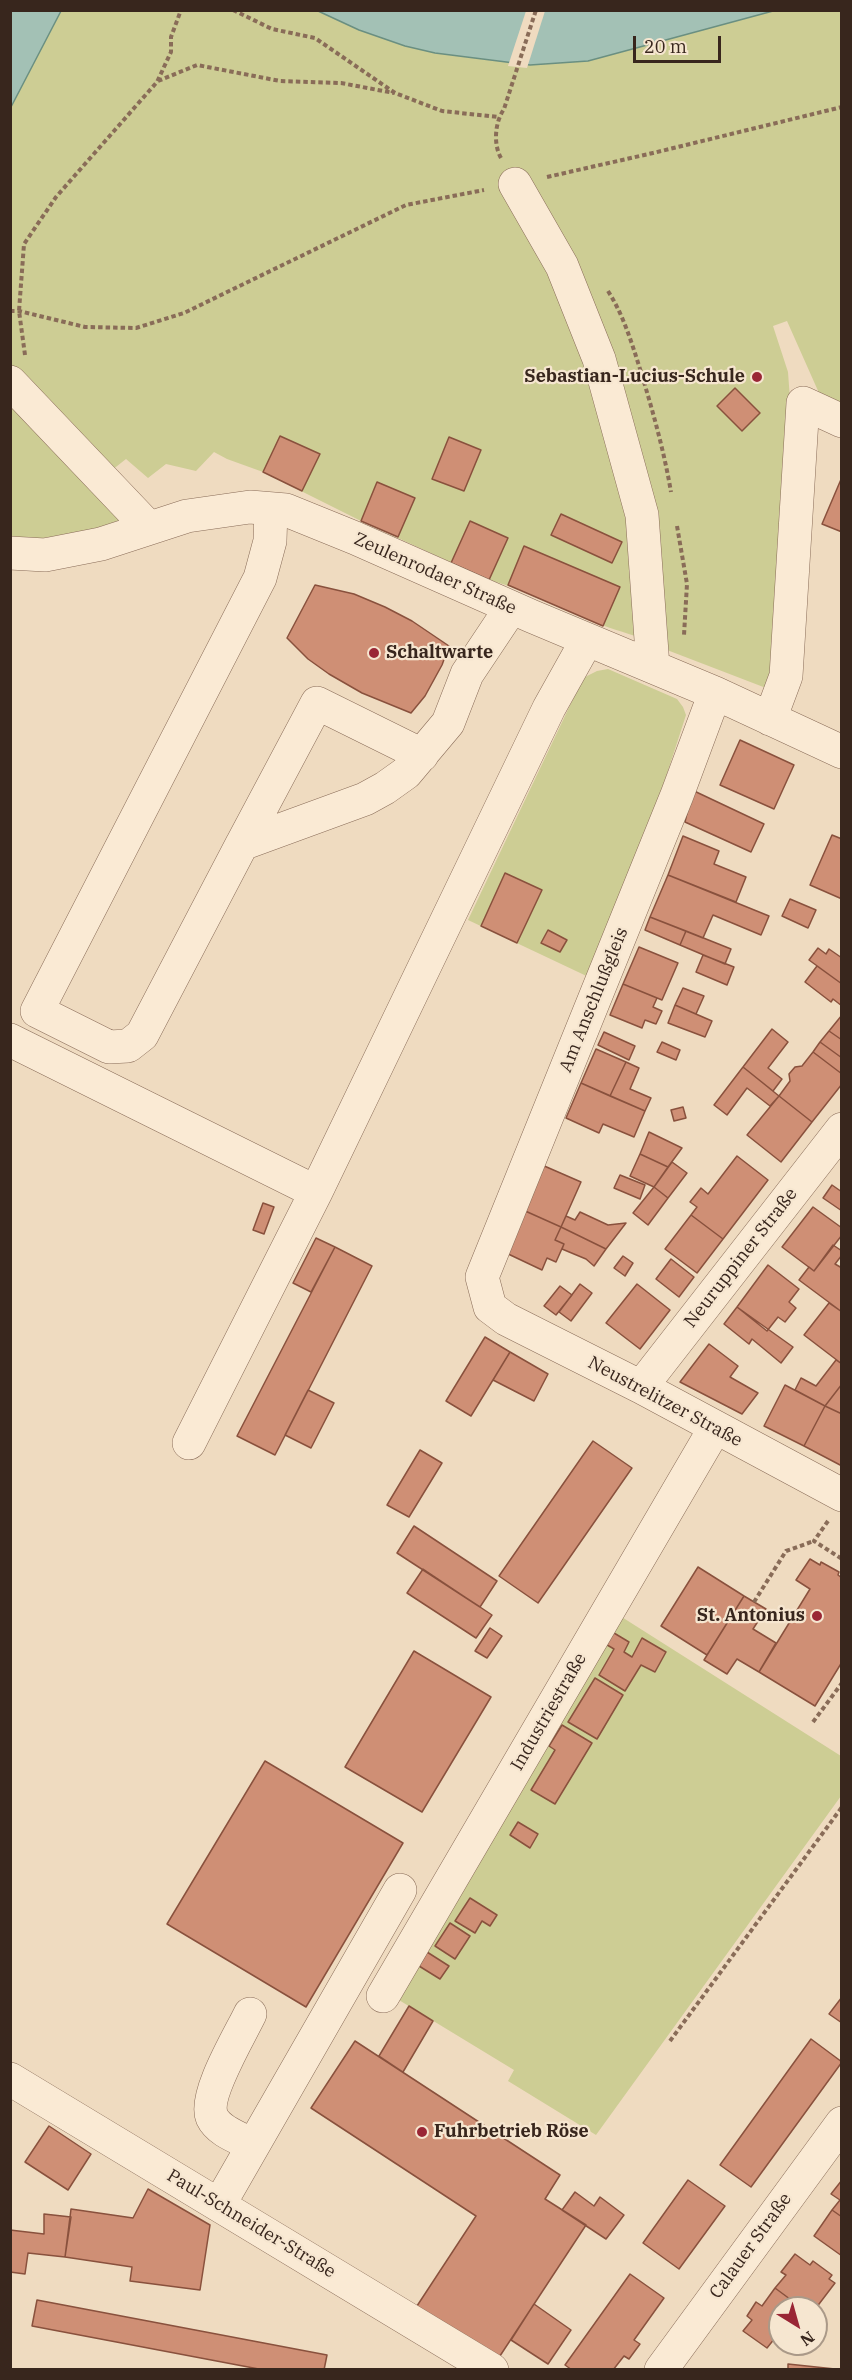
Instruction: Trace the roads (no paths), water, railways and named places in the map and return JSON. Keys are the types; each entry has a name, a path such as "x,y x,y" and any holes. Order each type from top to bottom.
{"street":[{"path":"515,184 562,266 599,359 642,515 653,667"},
{"path":"15,387 149,528"},
{"path":"770,719 786,676 802,403 842,421"},
{"name":"Zeulenrodaer Straße","path":"10,553 45,555 101,544 187,516 250,507 286,510 714,693 842,752"},
{"path":"271,509 270,541 261,578 37,1011 109,1047 128,1046 142,1035 317,703 422,755"},
{"path":"242,844 364,799 406,773 448,723 467,674 511,608"},
{"path":"189,1443 316,1192 549,708 587,640"},
{"name":"Am Anschlußgleis","path":"490,1307 482,1277 668,817 714,693"},
{"path":"10,1040 316,1192"},
{"name":"Neuruppiner Straße","path":"641,1387 842,1129"},
{"name":"Neustrelitzer Straße","path":"490,1307 506,1320 641,1387 715,1428 837,1505"},
{"name":"Industriestraße","path":"383,1996 715,1428"},
{"path":"219,2205 400,1890"},
{"path":"250,2014 212,2092 210,2107 212,2117 223,2130 253,2145"},
{"name":"Paul-Schneider-Straße","path":"10,2079 492,2370"},
{"name":"Calauer Straße","path":"662,2370 842,2123"}],"place":[{"name":"Sebastian-Lucius-Schule","path":"757,377"},
{"name":"Schaltwarte","path":"374,653"},
{"name":"St. Antonius","path":"817,1616"},
{"name":"Fuhrbetrieb Röse","path":"422,2132"}]}
